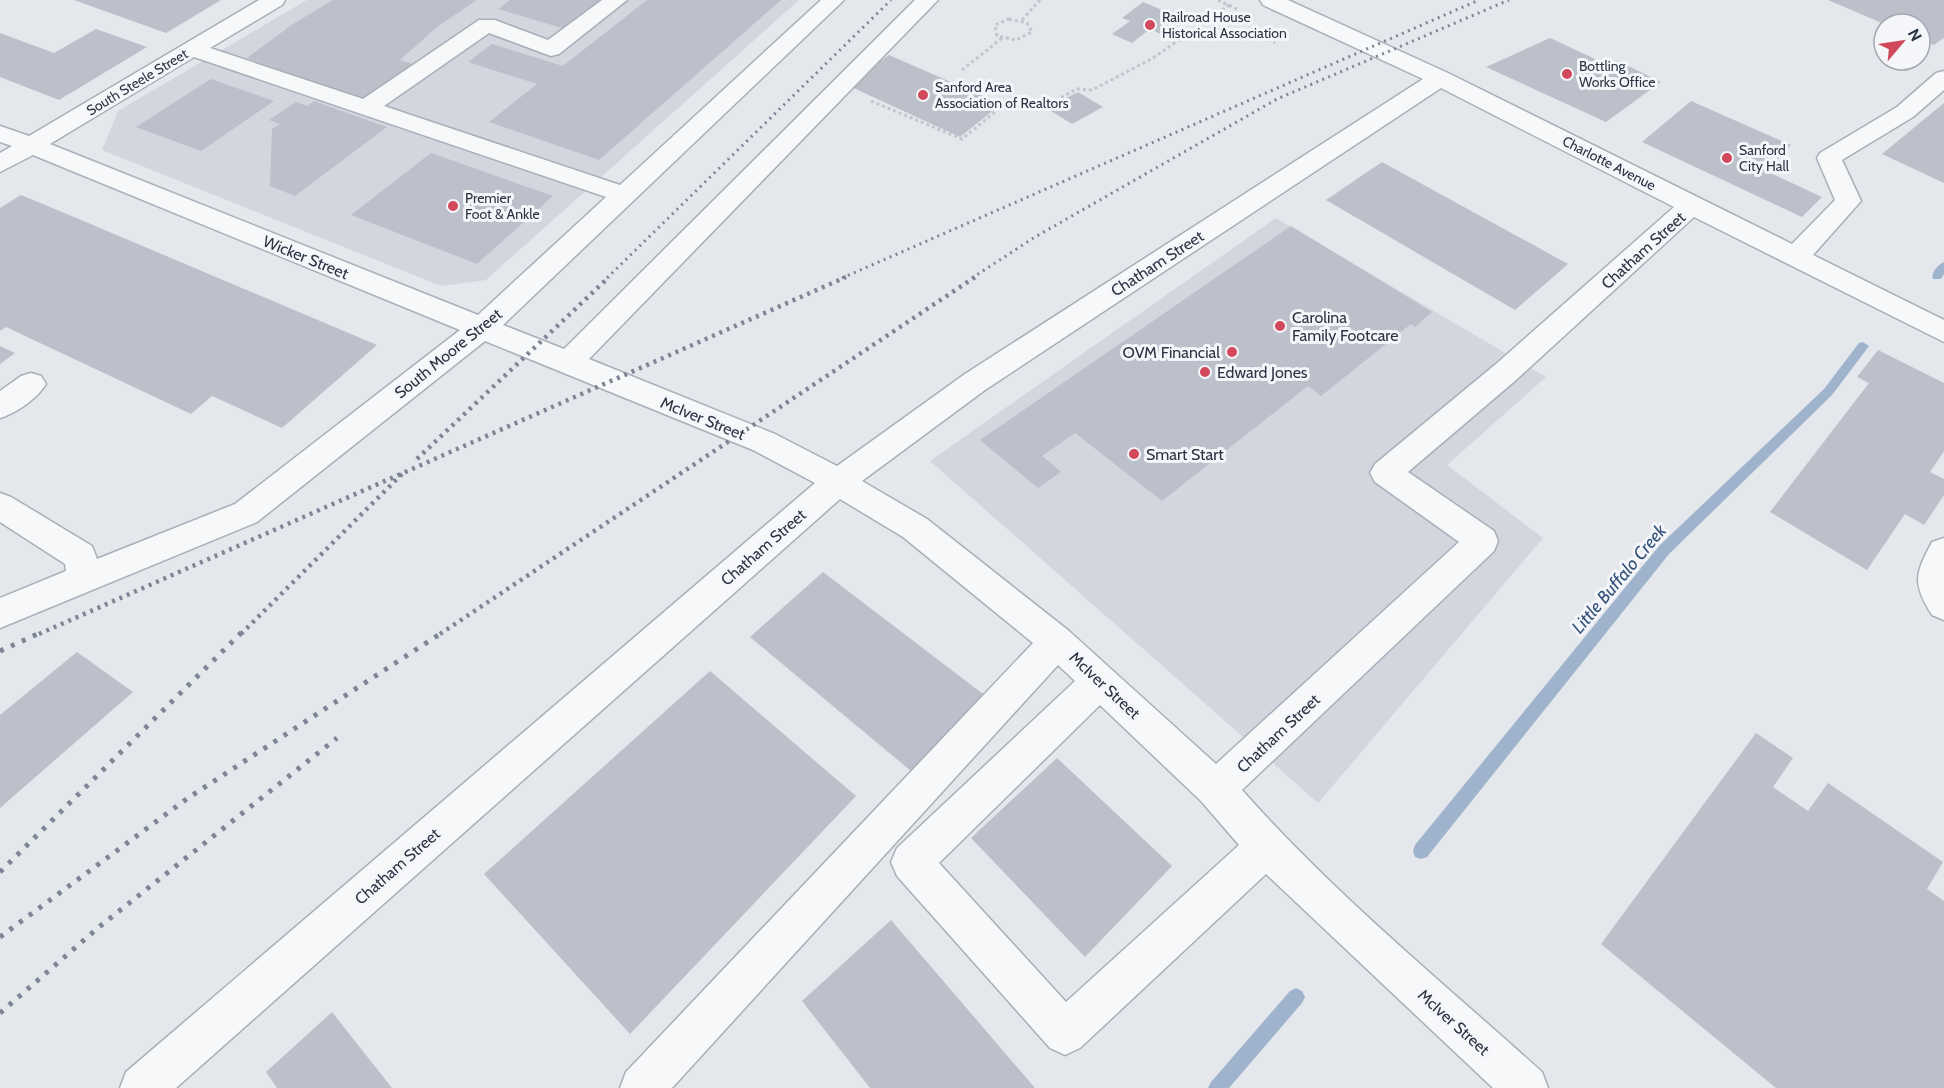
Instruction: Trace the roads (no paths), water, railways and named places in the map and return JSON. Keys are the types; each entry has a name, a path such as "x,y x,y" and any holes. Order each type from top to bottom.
{"street":[{"name":"South Steele Street","path":"0,164 274,0"},
{"path":"366,108 487,25 551,49 616,0"},
{"name":"South Moore Street","path":"0,613 246,513 481,328 833,0"},
{"path":"569,362 927,0"},
{"name":"Charlotte Avenue","path":"1271,0 1440,78 1944,332"},
{"path":"191,50 625,195"},
{"name":"Chatham Street","path":"142,1088 838,482 975,382 1440,78"},
{"path":"1795,256 1848,201 1829,158 1905,112 1944,78"},
{"name":"Wicker Street","path":"0,132 613,381"},
{"name":"Chatham Street","path":"1215,788 1243,767 1482,541 1386,473 1506,372 1692,205"},
{"name":"McIver Street","path":"613,381 783,451 915,528 1058,642 1101,680 1215,788 1266,847 1526,1088"},
{"path":"0,407 32,384"},
{"path":"0,506 80,556 85,579"},
{"path":"1944,552 1933,573 1932,588 1944,605"},
{"path":"642,1088 1058,642"},
{"path":"1101,680 910,861 1065,1033 1266,847"}],"waterway":[{"name":"Little Buffalo Creek","path":"1937,276 1944,266"},
{"name":"Little Buffalo Creek","path":"1421,851 1664,550 1828,392 1863,346"},
{"name":"Little Buffalo Creek","path":"1217,1088 1296,997"}],"railway":[{"path":"607,278 891,0"},
{"path":"842,278 1479,0"},
{"path":"972,278 1035,237 1277,99 1509,0"},
{"path":"417,459 609,277"},
{"path":"39,634 846,277"},
{"path":"443,632 975,277"},
{"path":"241,634 402,474"},
{"path":"0,651 42,632"},
{"path":"0,872 242,632"},
{"path":"0,937 188,798 443,632"},
{"path":"0,1013 99,927 337,738"}],"place":[{"name":"Railroad House Historical Association","path":"1150,25"},
{"name":"Bottling Works Office","path":"1567,74"},
{"name":"Sanford Area Association of Realtors","path":"923,95"},
{"name":"Sanford City Hall","path":"1727,158"},
{"name":"Premier Foot & Ankle","path":"453,206"},
{"name":"Carolina Family Footcare","path":"1280,326"},
{"name":"OVM Financial","path":"1232,352"},
{"name":"Edward Jones","path":"1205,372"},
{"name":"Smart Start","path":"1134,454"}]}
